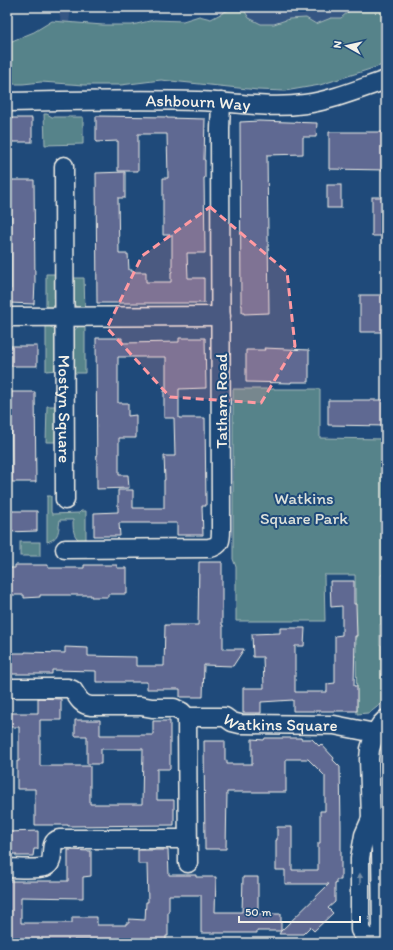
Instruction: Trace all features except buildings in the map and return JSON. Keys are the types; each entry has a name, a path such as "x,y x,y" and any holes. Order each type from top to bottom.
{"street":[{"name":"Ashbourn Way","path":"7,102 137,100 198,101 276,106 304,104 331,99 386,80"},
{"name":"Tatham Road","path":"65,548 209,548 215,547 219,543 221,537 221,102"},
{"name":"Mostyn Square","path":"64,166 65,500"},
{"path":"7,317 221,316"},
{"name":"Watkins Square","path":"7,688 68,688 73,690 79,700 85,705 90,706 141,706 152,708 174,708 182,712 187,717 225,717 232,722 247,725 334,725 374,733"},
{"path":"187,717 188,863"},
{"path":"371,943 382,929 382,899 381,849 378,834 371,819 369,760 374,733 386,719"},
{"path":"7,868 45,867 50,864 52,858 53,843 55,840 59,839 188,839"}],"highlighted area":[{"path":"210,207 287,272 295,346 261,403 170,397 107,328 142,256"}],"shaded area":[{"path":"58,7 71,7 69,23 61,21"},
{"path":"219,7 385,7 328,31 219,22"}],"green space":[{"path":"234,7 239,7 244,10 249,18 261,24 274,24 289,19 306,18 316,24 331,18 341,18 349,11 357,7 386,7 386,64 320,85 285,91 258,90 161,80 121,85 84,85 41,82 7,84 7,43 34,32 52,21 103,25 132,25 154,20 183,21 199,16 211,19"},
{"path":"44,114 52,117 83,117 83,144 45,145"},
{"path":"46,274 58,274 58,290 54,305 46,310"},
{"path":"72,278 84,278 85,310 77,308 72,301"},
{"path":"85,324 85,373 72,373 72,335 77,328"},
{"path":"46,325 53,328 56,332 58,370 46,371"},
{"name":"Watkins Square Park","path":"233,389 320,389 320,438 386,439 386,574 381,575 380,624 382,703 368,713 357,714 355,575 324,575 325,621 236,621 236,567 233,559"},
{"path":"47,406 58,406 59,442 46,442"},
{"path":"47,496 51,496 52,514 79,513 81,511 86,511 86,542 76,537 73,520 60,520 56,536 47,542"},
{"path":"20,542 40,542 40,556 20,556"}]}
